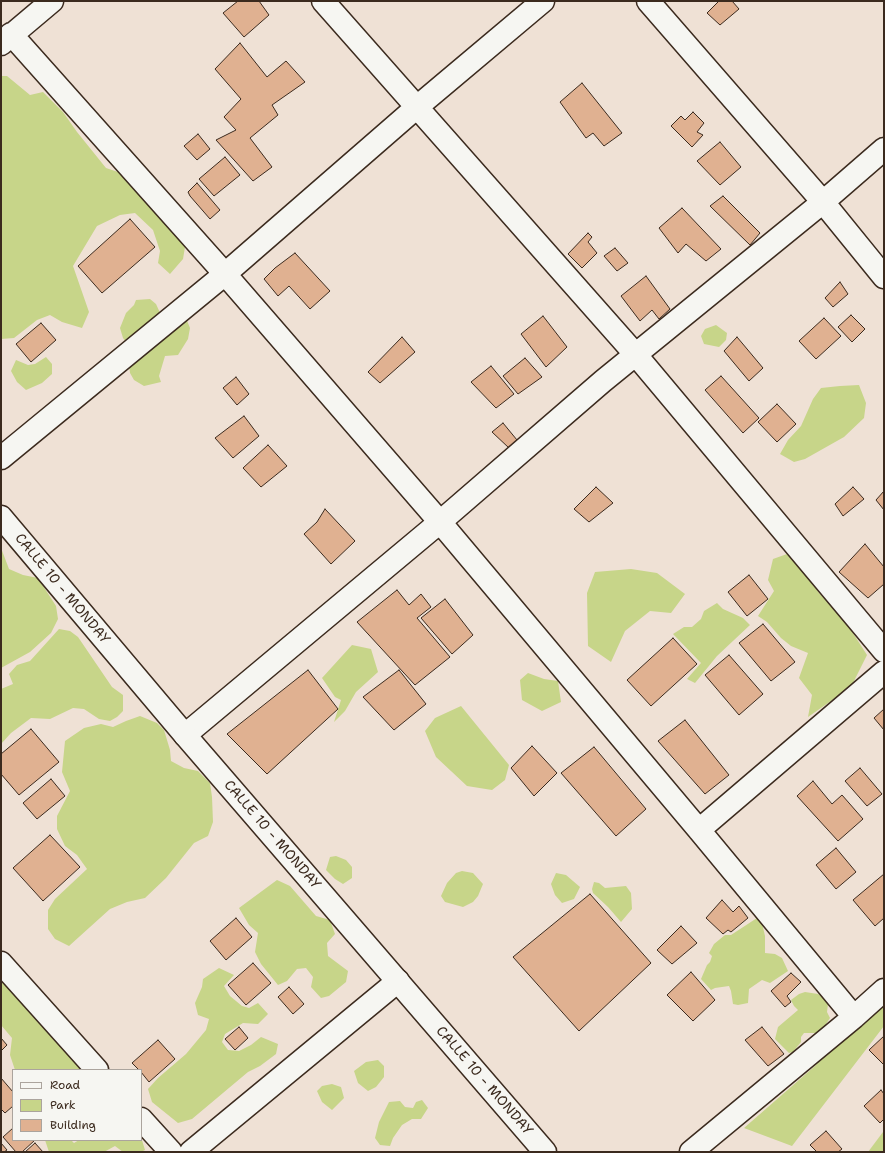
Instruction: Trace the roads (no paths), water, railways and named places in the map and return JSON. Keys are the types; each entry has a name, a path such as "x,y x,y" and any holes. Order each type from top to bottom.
{"street":[{"path":"52,1 6,39 225,274 440,522 854,1017"},
{"path":"323,1 636,355 884,651"},
{"path":"1,458 225,274 417,107 543,1"},
{"path":"648,1 823,202 884,277"},
{"path":"185,735 440,522 603,381 823,202 884,149"},
{"name":"CALLE 10 - MONDAY","path":"1,517 185,735 545,1152"},
{"path":"699,830 884,672"},
{"path":"1,963 96,1069"},
{"path":"191,1152 398,981"},
{"path":"691,1152 854,1017 884,990"},
{"path":"142,1120 171,1152"}]}
